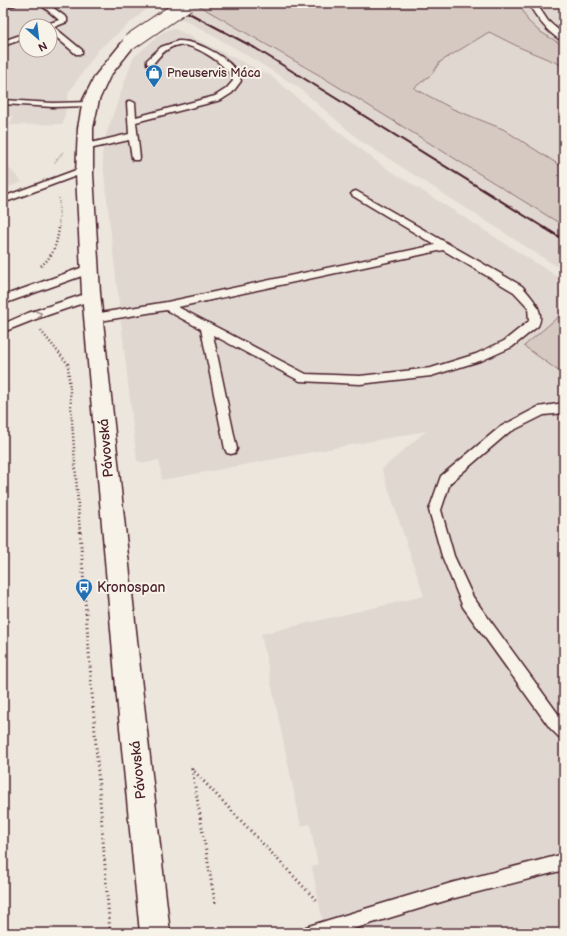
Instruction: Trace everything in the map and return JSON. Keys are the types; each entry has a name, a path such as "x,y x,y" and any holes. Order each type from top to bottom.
{"street":[{"name":"Pávovská","path":"155,933 128,679 92,307 84,170 87,118 91,99 113,62 130,42 187,3"}],"lane":[{"path":"3,6 12,3"},
{"path":"43,3 64,20 58,23"},
{"path":"532,3 538,15 551,29 564,39"},
{"path":"58,34 79,52"},
{"path":"3,44 18,38"},
{"path":"132,121 218,98 229,91 237,81 235,74 227,66 199,48 183,43 161,49 150,62"},
{"path":"3,102 53,105 90,104"},
{"path":"131,103 136,158"},
{"path":"85,147 133,136"},
{"path":"3,200 84,170"},
{"path":"168,306 304,378 360,380 431,372 480,358 508,344 534,323 533,306 518,289 356,194"},
{"path":"3,328 32,316 92,307 168,306 445,246"},
{"path":"3,300 89,269"},
{"path":"206,326 231,449"},
{"path":"564,408 542,410 504,430 445,480 435,510 448,556 468,602 555,723 564,732"},
{"path":"312,933 451,891 564,862"}],"path":[{"path":"37,268 43,265 55,251 60,209 55,162 67,147"},
{"path":"32,316 39,329 68,364 110,933"},
{"path":"214,903 192,769 318,902"}],"shaded area":[{"path":"3,3 194,3 319,75 564,226 564,271 361,141 298,87 240,51 187,21 150,6 98,50 69,92 63,124 10,125 13,116 3,116"},
{"path":"519,3 564,6 564,47 539,31 528,21"},
{"path":"519,3 528,21 539,31 564,46 564,66 521,48 489,32 440,62 432,74 414,88 453,109 503,129 564,168 564,226 319,75 196,4"},
{"path":"173,28 271,76 332,127 380,164 564,281 564,312 524,346 564,375 564,933 325,933 312,867 318,865 310,824 301,826 261,634 424,596 382,469 426,431 162,480 159,460 145,463 137,461 102,155 106,135 133,58 163,32"},
{"path":"489,32 521,48 564,66 564,168 503,129 453,109 414,88 432,74 440,62"},
{"path":"3,162 22,182 3,189"},
{"path":"564,312 564,375 524,346"}],"railway":[{"path":"170,3 255,48 546,229"},
{"path":"545,228 564,240"}],"place":[{"name":"Pneuservis Máca","path":"154,88"},
{"name":"Kronospan","path":"84,602"}]}
